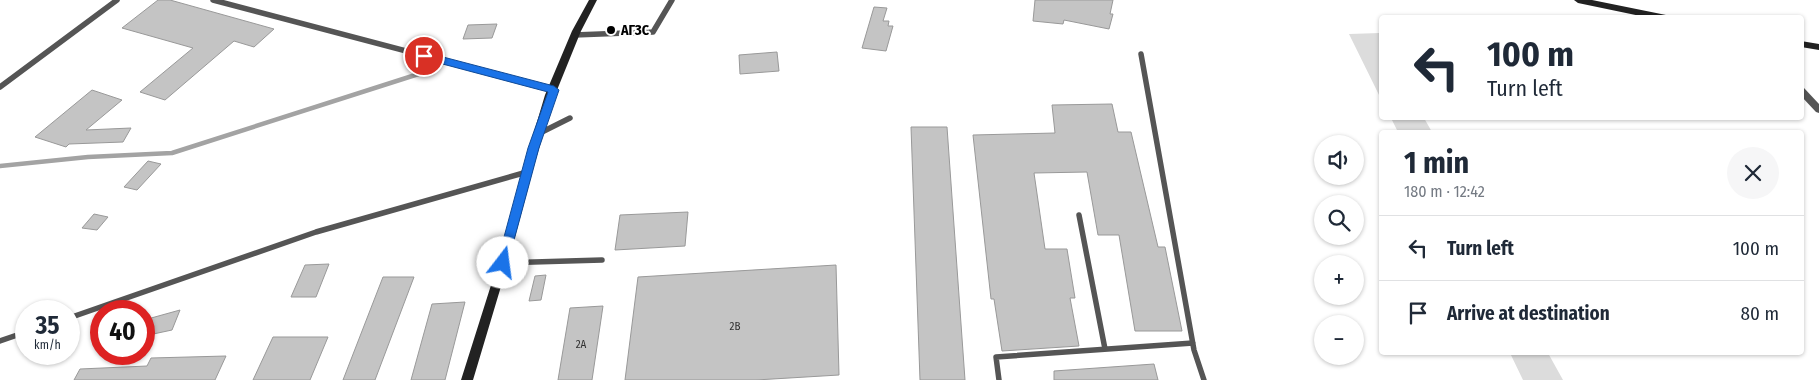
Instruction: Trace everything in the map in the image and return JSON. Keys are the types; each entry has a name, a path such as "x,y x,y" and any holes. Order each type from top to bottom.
{"street":[{"path":"467,380 503,263 538,134 574,35 592,0"},
{"path":"1578,0 1651,15"},
{"path":"1804,44 1819,47"},
{"path":"1804,93 1819,110"}],"lane":[{"path":"2,85 117,0"},
{"path":"213,0 554,90"},
{"path":"574,35 653,32 672,0"},
{"path":"1141,54 1193,343 1204,380"},
{"path":"2,85 12,87"},
{"path":"538,134 570,118"},
{"path":"80,314 316,232 527,172"},
{"path":"1079,215 1105,349"},
{"path":"503,263 602,260"},
{"path":"0,341 15,336"},
{"path":"999,380 996,357 1193,343"}],"shaded area":[{"path":"1379,33 1379,95 1349,34"},
{"path":"1392,120 1425,120 1431,130 1397,130"},
{"path":"1511,355 1549,355 1563,380 1523,380"}],"building":[{"path":"158,0 170,0 274,29 254,47 234,41 165,100 140,92 193,48 122,28"},
{"path":"1035,0 1113,0 1110,14 1113,14 1109,29 1064,20 1063,24 1033,21"},
{"path":"874,7 887,8 883,21 889,21 888,26 893,26 886,51 862,48"},
{"path":"497,24 492,38 463,39 468,25"},
{"path":"777,52 779,71 740,74 739,55"},
{"path":"92,90 122,100 86,130 131,128 123,142 69,144 66,147 35,137"},
{"path":"1112,104 1118,132 1131,132 1158,247 1165,247 1182,331 1135,331 1119,235 1098,235 1087,172 1034,173 1045,249 1067,249 1075,298 1070,298 1079,346 1002,351 994,299 991,299 973,135 1055,133 1052,105"},
{"path":"911,127 947,127 965,380 920,380"},
{"path":"148,161 161,164 137,190 124,187"},
{"path":"688,212 685,246 615,250 620,215"},
{"path":"94,214 108,217 97,230 82,228"},
{"path":"329,264 316,297 291,297 305,265"},
{"path":"836,265 839,375 756,380 625,380 638,277"},
{"path":"546,275 541,300 529,301 535,276"},
{"path":"383,277 414,277 375,380 343,380"},
{"path":"465,302 445,380 411,380 432,304"},
{"path":"603,306 592,380 558,380 570,308"},
{"path":"180,310 172,330 155,334 155,317"},
{"path":"273,337 328,337 310,380 253,380"},
{"path":"226,356 215,380 74,380 80,369 155,365 155,358"},
{"path":"1154,364 1158,380 1054,380 1054,371"}],"waterway":[{"path":"0,166 88,157 172,153 431,70"}],"place":[{"name":"АГЗС","path":"611,30"}],"route":[{"path":"424,56 554,90 534,148 503,263"}]}
